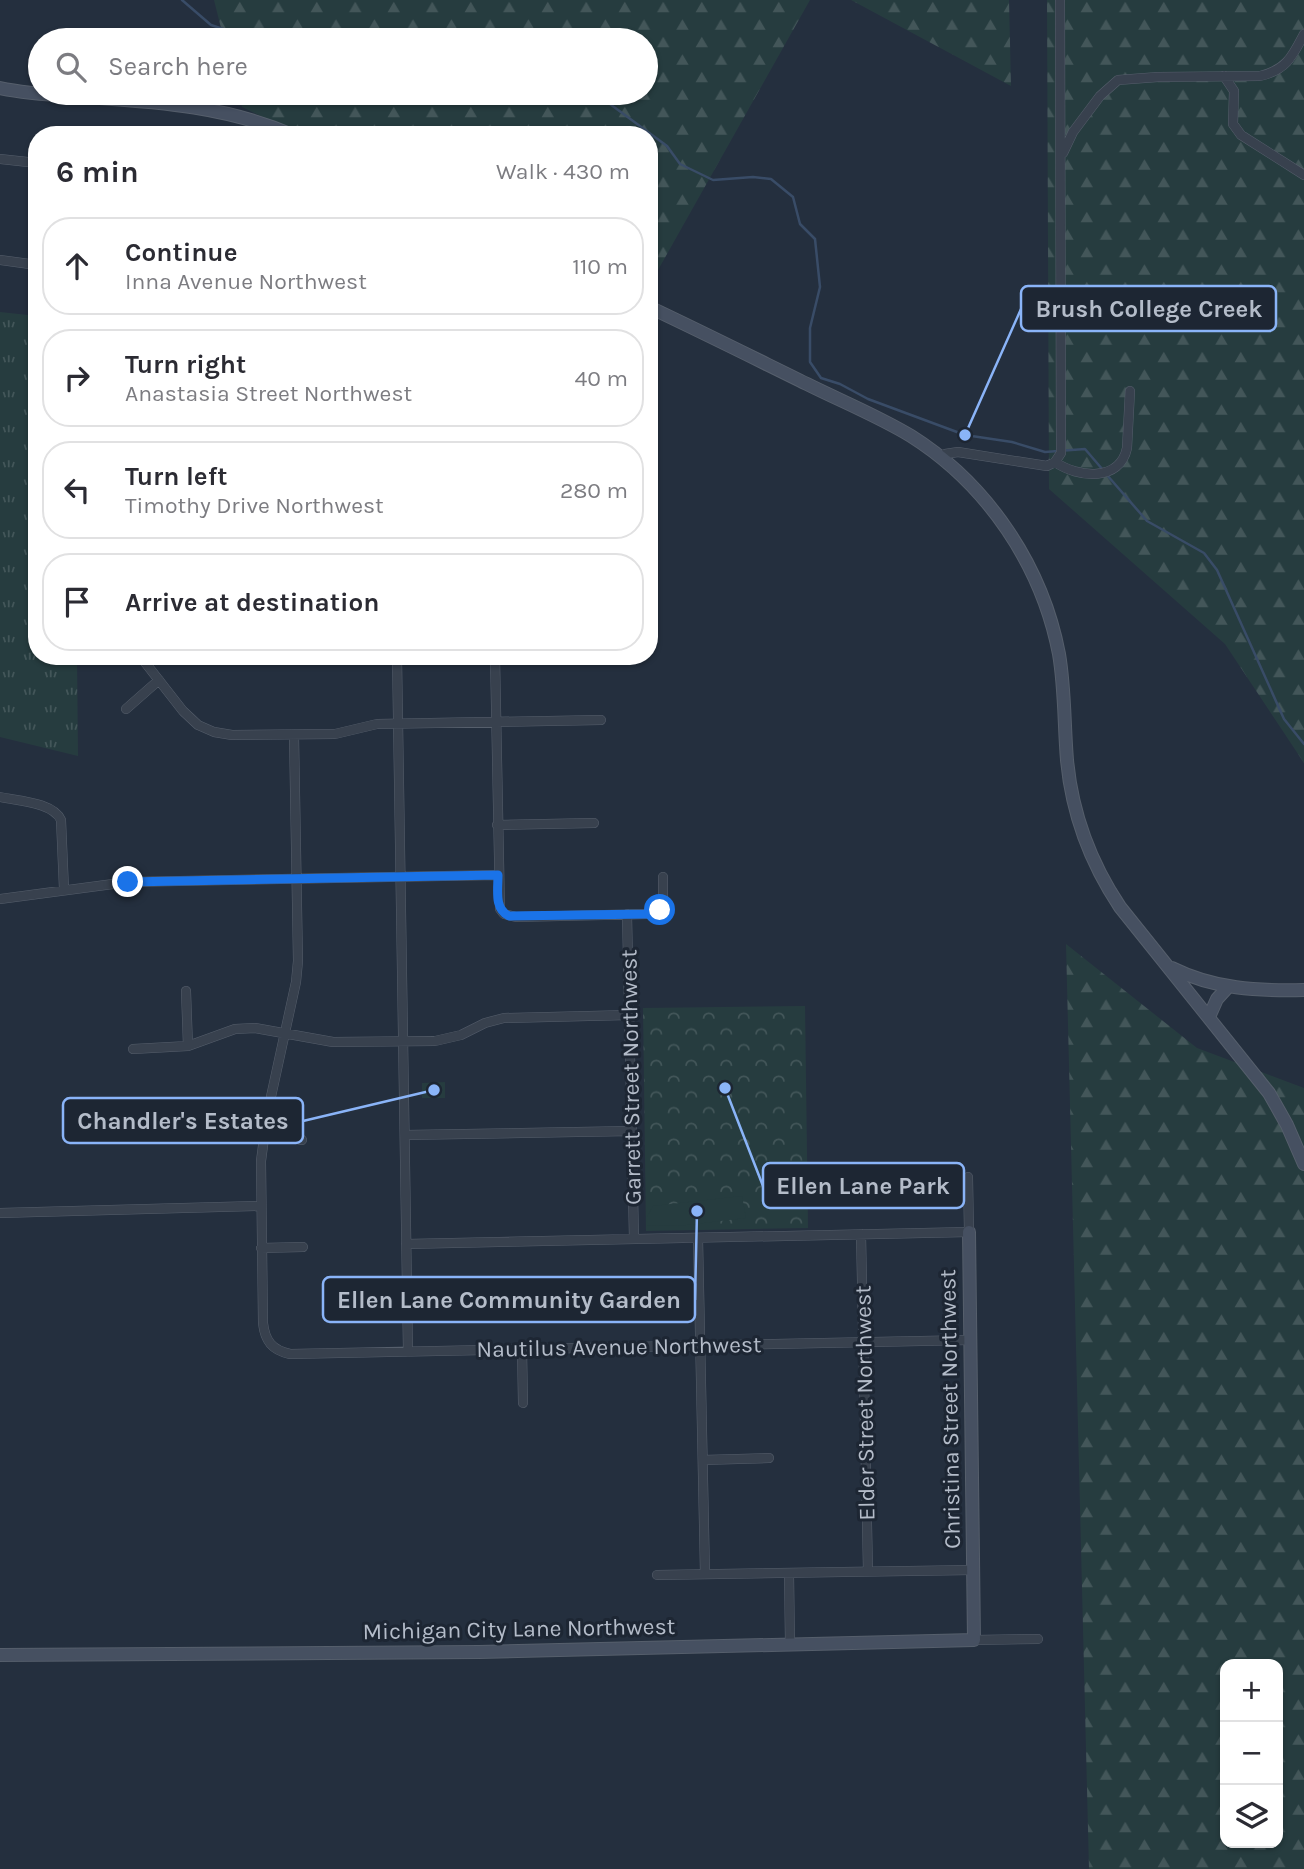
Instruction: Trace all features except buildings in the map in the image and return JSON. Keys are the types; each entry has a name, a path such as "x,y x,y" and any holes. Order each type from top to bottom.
{"street":[{"path":"942,458 945,454 958,452 1032,466 1047,466 1055,462 1061,448 1060,0"},
{"path":"1060,158 1073,132 1100,96 1118,80 1260,76 1276,72 1288,61 1304,34"},
{"path":"1224,76 1234,91 1233,124 1241,135 1304,175"},
{"path":"0,88 28,92"},
{"path":"179,105 213,110 270,126"},
{"path":"0,159 28,162"},
{"path":"0,260 28,264"},
{"path":"658,311 898,429 942,458 980,494 1005,526 1041,592 1058,652 1072,794 1081,830 1104,883 1120,907 1269,1093 1304,1164"},
{"path":"1055,462 1084,474 1118,467 1127,448 1130,391"},
{"path":"148,665 198,725 232,736 335,734 377,724 399,723 601,720"},
{"path":"397,665 408,1352"},
{"path":"495,665 498,905 504,914 648,914 660,910 663,901 663,877"},
{"path":"126,709 159,680"},
{"path":"294,735 297,971 264,1132 260,1206 261,1248 303,1247"},
{"path":"0,797 58,813 61,820 64,889"},
{"path":"497,825 594,823"},
{"path":"0,899 128,882 498,875"},
{"name":"Garrett Street Northwest","path":"627,914 634,1239"},
{"path":"1168,967 1185,975 1228,987 1247,990 1304,990"},
{"path":"1209,1017 1217,999 1228,987"},
{"path":"186,991 188,1046"},
{"path":"133,1049 188,1046 235,1029 255,1028 333,1042 403,1041 449,1039 485,1023 504,1018 629,1015"},
{"path":"404,1135 632,1131"},
{"path":"264,1132 302,1140"},
{"name":"Christina Street Northwest","path":"968,1177 974,1640"},
{"path":"0,1213 260,1206"},
{"path":"406,1244 969,1232"},
{"name":"Elder Street Northwest","path":"861,1234 868,1572"},
{"path":"698,1238 705,1574"},
{"name":"Nautilus Avenue Northwest","path":"261,1248 264,1336 270,1346 290,1354 970,1340"},
{"path":"522,1349 523,1403"},
{"path":"703,1460 769,1458"},
{"path":"657,1575 973,1570"},
{"path":"789,1573 790,1644"},
{"name":"Michigan City Lane Northwest","path":"0,1655 466,1652 1038,1639"}],"green space":[{"path":"214,0 810,0 658,270 658,126 282,126 241,105 658,105 658,28 221,28"},
{"path":"851,0 1009,0 1011,86"},
{"path":"1047,0 1304,0 1304,763 1225,644 1049,489"},
{"path":"0,312 28,315 28,665 77,665 78,756 0,737"},
{"path":"1066,944 1197,1048 1304,1088 1304,1869 1089,1869"},
{"path":"805,1006 808,1228 646,1231 643,1008"},
{"path":"445,1082 445,1098 422,1098 422,1083"},
{"path":"742,1196 746,1218 687,1225 647,1226 647,1217 653,1206"}],"waterway":[{"path":"182,0 211,25 220,28"},
{"path":"611,105 640,126"},
{"path":"658,139 667,146 680,164 713,180 753,177 771,179 793,197 800,224 815,239 820,287 810,328 810,362 821,378 840,384 868,399 965,435 1012,442 1045,452 1085,449 1103,470"},
{"path":"1107,475 1147,521 1204,553 1217,570 1284,719 1304,744"}],"place":[{"name":"Brush College Creek","path":"965,435"},
{"name":"Ellen Lane Park","path":"725,1088"},
{"name":"Chandler's Estates","path":"434,1090"},
{"name":"Ellen Lane Community Garden","path":"697,1211"}],"route":[{"path":"128,882 498,875 498,905 504,914 509,916 648,914 660,910"}]}
